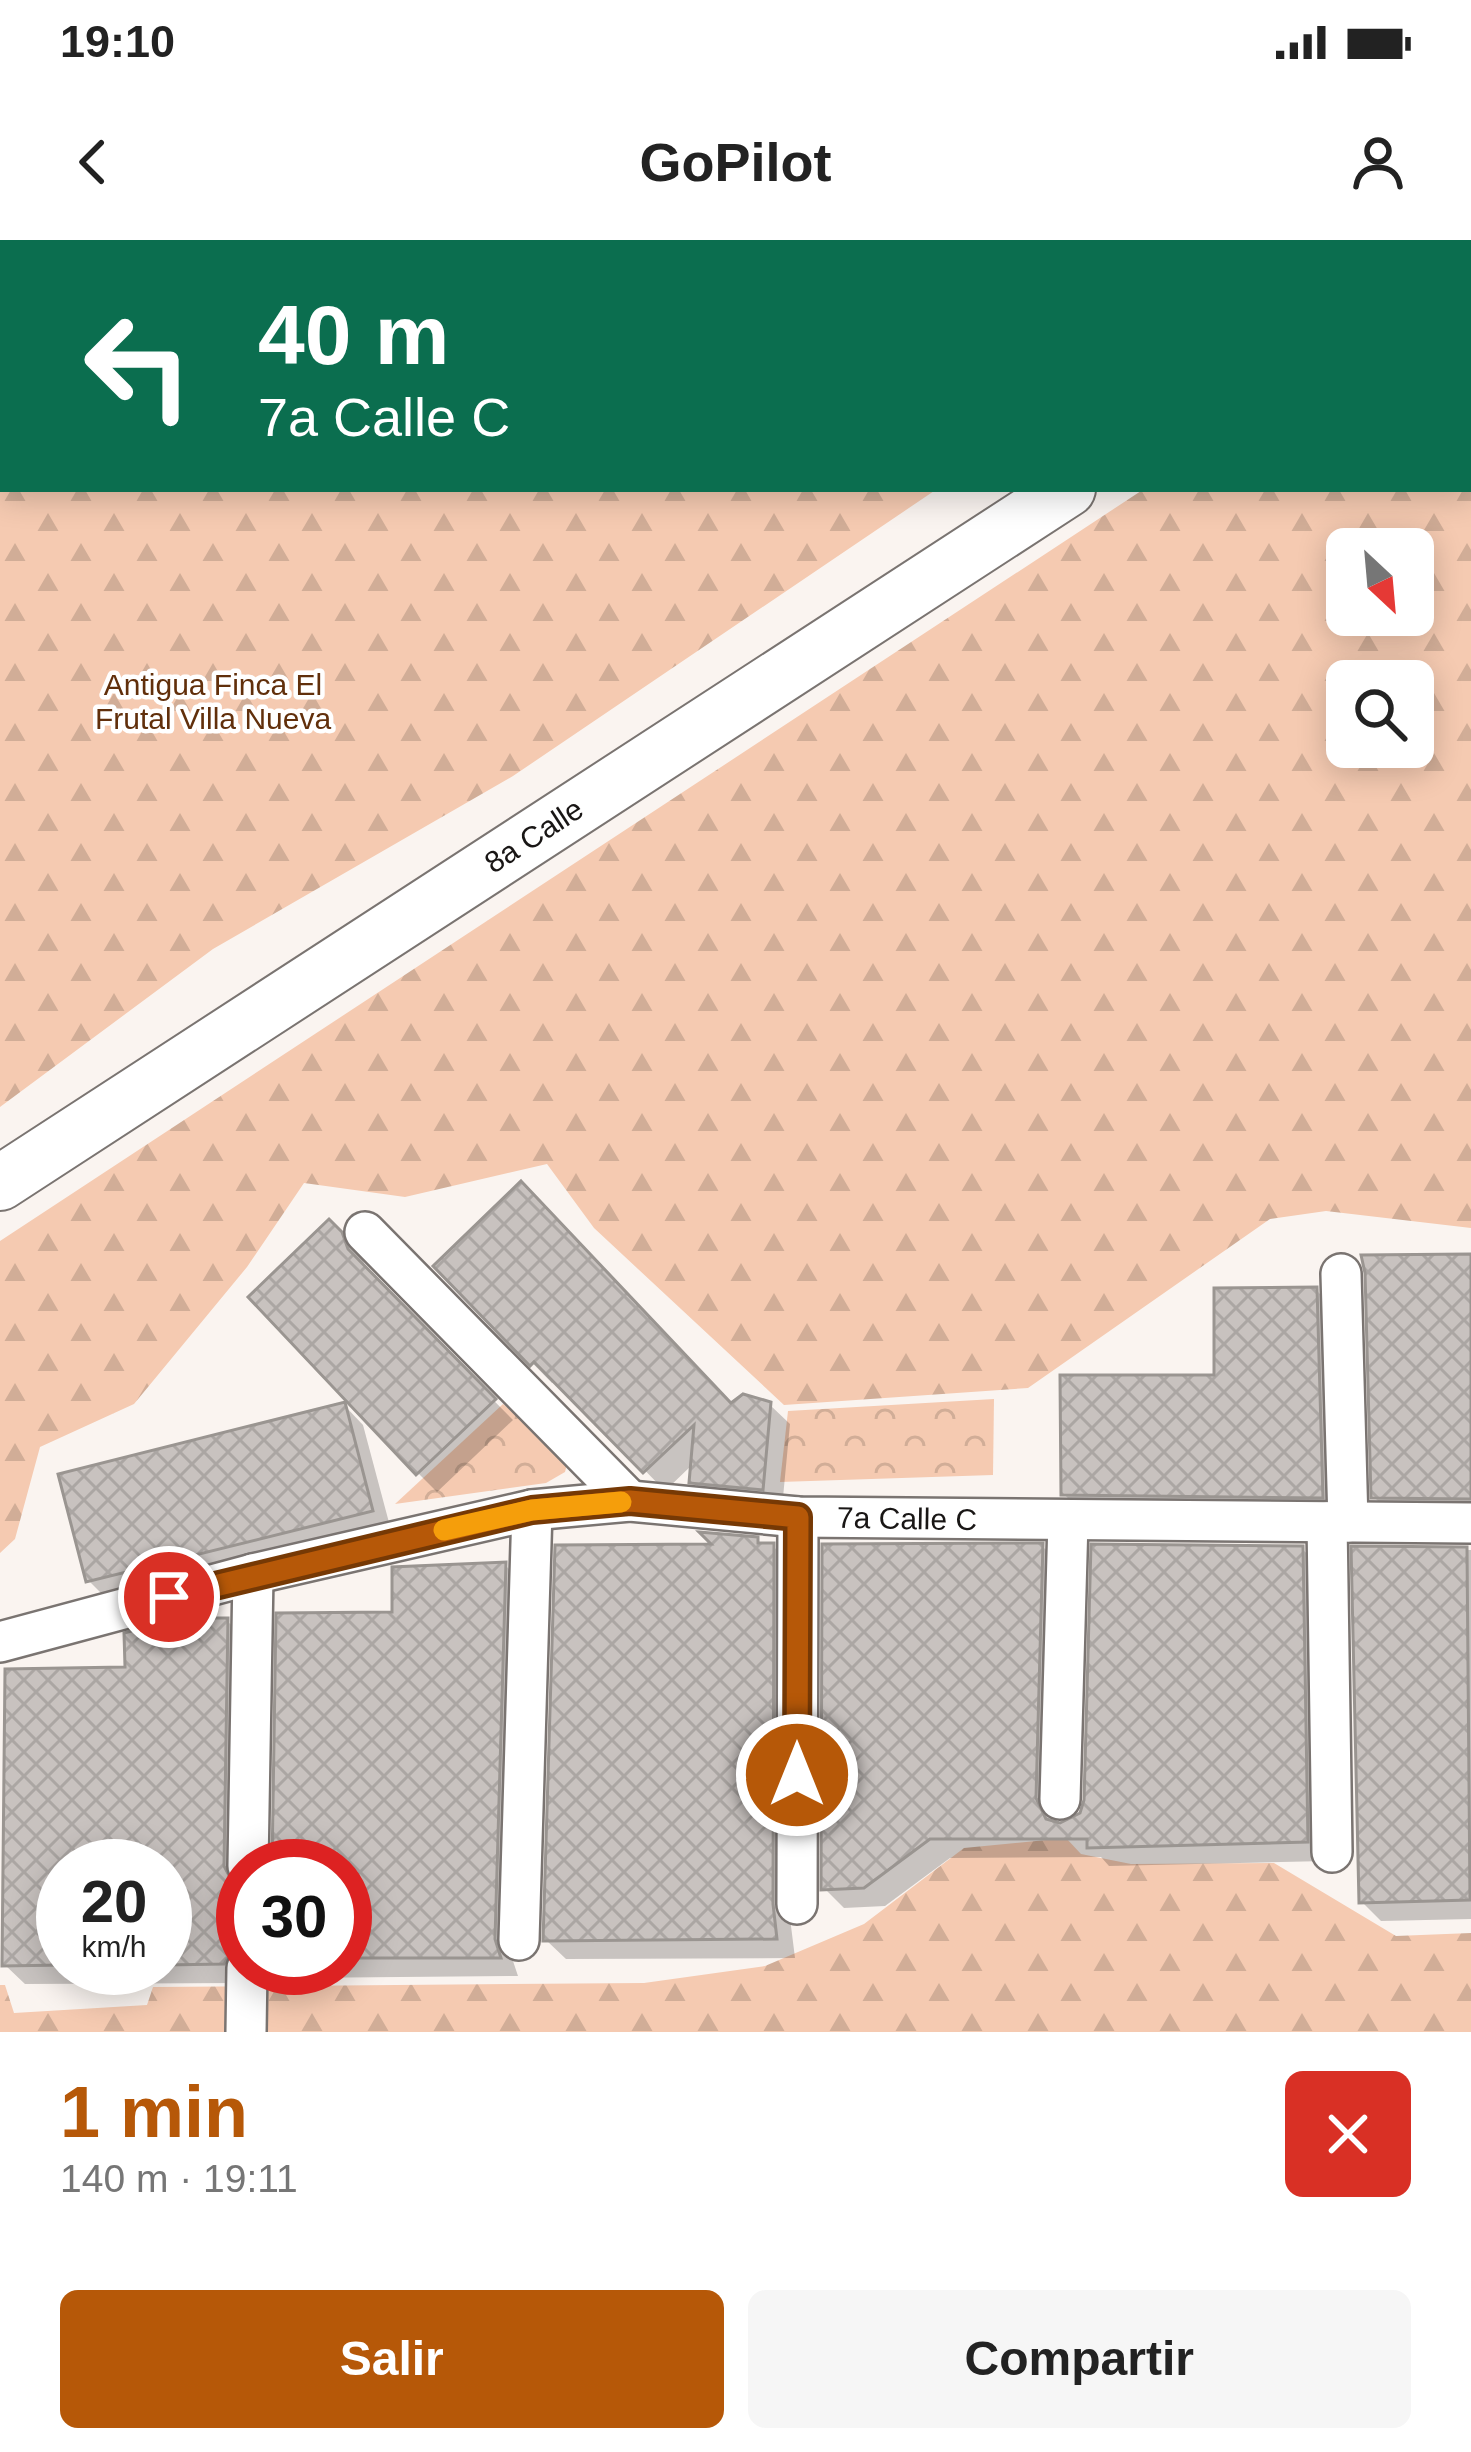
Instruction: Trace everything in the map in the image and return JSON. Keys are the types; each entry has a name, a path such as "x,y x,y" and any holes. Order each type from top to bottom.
{"main road":[{"name":"8a Calle","path":"0,1183 1063,492"}],"street":[{"path":"364,1232 630,1501"},
{"path":"1333,1852 1341,1274"},
{"name":"7a Calle C","path":"0,1642 253,1574 532,1510 630,1501 798,1517 1471,1523"},
{"path":"519,1940 532,1510"},
{"path":"797,1904 798,1517"},
{"path":"1060,1799 1068,1521"},
{"path":"248,1839 253,1574"},
{"path":"246,2032 247,1995"}],"green space":[{"name":"Antigua Finca El Frutal Villa Nueva","path":"0,492 933,492 513,776 213,949 0,1107"},
{"path":"1139,492 1471,492 1471,1228 1326,1211 1270,1219 1028,1388 784,1405 594,1228 547,1164 405,1197 304,1183 247,1267 134,1404 40,1447 15,1539 0,1553 0,1241"},
{"path":"994,1399 993,1475 780,1482 788,1411"},
{"path":"503,1404 563,1453 568,1460 565,1472 546,1483 395,1504"},
{"path":"1066,1838 1081,1854 1131,1864 1274,1863 1396,1936 1471,1933 1471,2032 0,2032 0,1985 5,1985 14,2013 147,2005 150,1995 192,1995 192,1987 216,1986 216,1995 372,1995 372,1985 644,1983 765,1966 864,1924 964,1848"}],"building":[{"path":"521,1181 731,1403 743,1394 771,1402 763,1490 689,1483 694,1425 643,1473 433,1266"},
{"path":"329,1219 342,1232 348,1249 496,1399 416,1475 248,1297"},
{"path":"1471,1254 1471,1499 1371,1498 1361,1255"},
{"path":"1317,1287 1323,1498 1061,1495 1060,1375 1214,1375 1214,1288"},
{"path":"345,1402 373,1511 86,1582 58,1474"},
{"path":"699,1532 758,1537 758,1543 774,1543 773,1904 777,1939 543,1941 555,1545 711,1544"},
{"path":"1043,1543 1036,1798 1046,1819 1060,1823 1080,1813 1084,1800 1091,1544 1303,1546 1308,1842 1087,1848 1087,1839 930,1839 864,1888 821,1890 822,1544"},
{"path":"1351,1546 1467,1547 1470,1900 1359,1903"},
{"path":"506,1562 495,1939 501,1958 372,1958 372,1839 272,1839 276,1613 392,1612 392,1567"},
{"path":"181,1618 228,1618 224,1839 216,1839 216,1964 192,1965 192,1839 36,1839 36,1965 2,1966 5,1669 125,1667 124,1633"}],"slow traffic":[{"path":"444,1530 532,1510 621,1502"}],"route":[{"path":"169,1597 532,1510 630,1501 798,1517 797,1775"}]}
